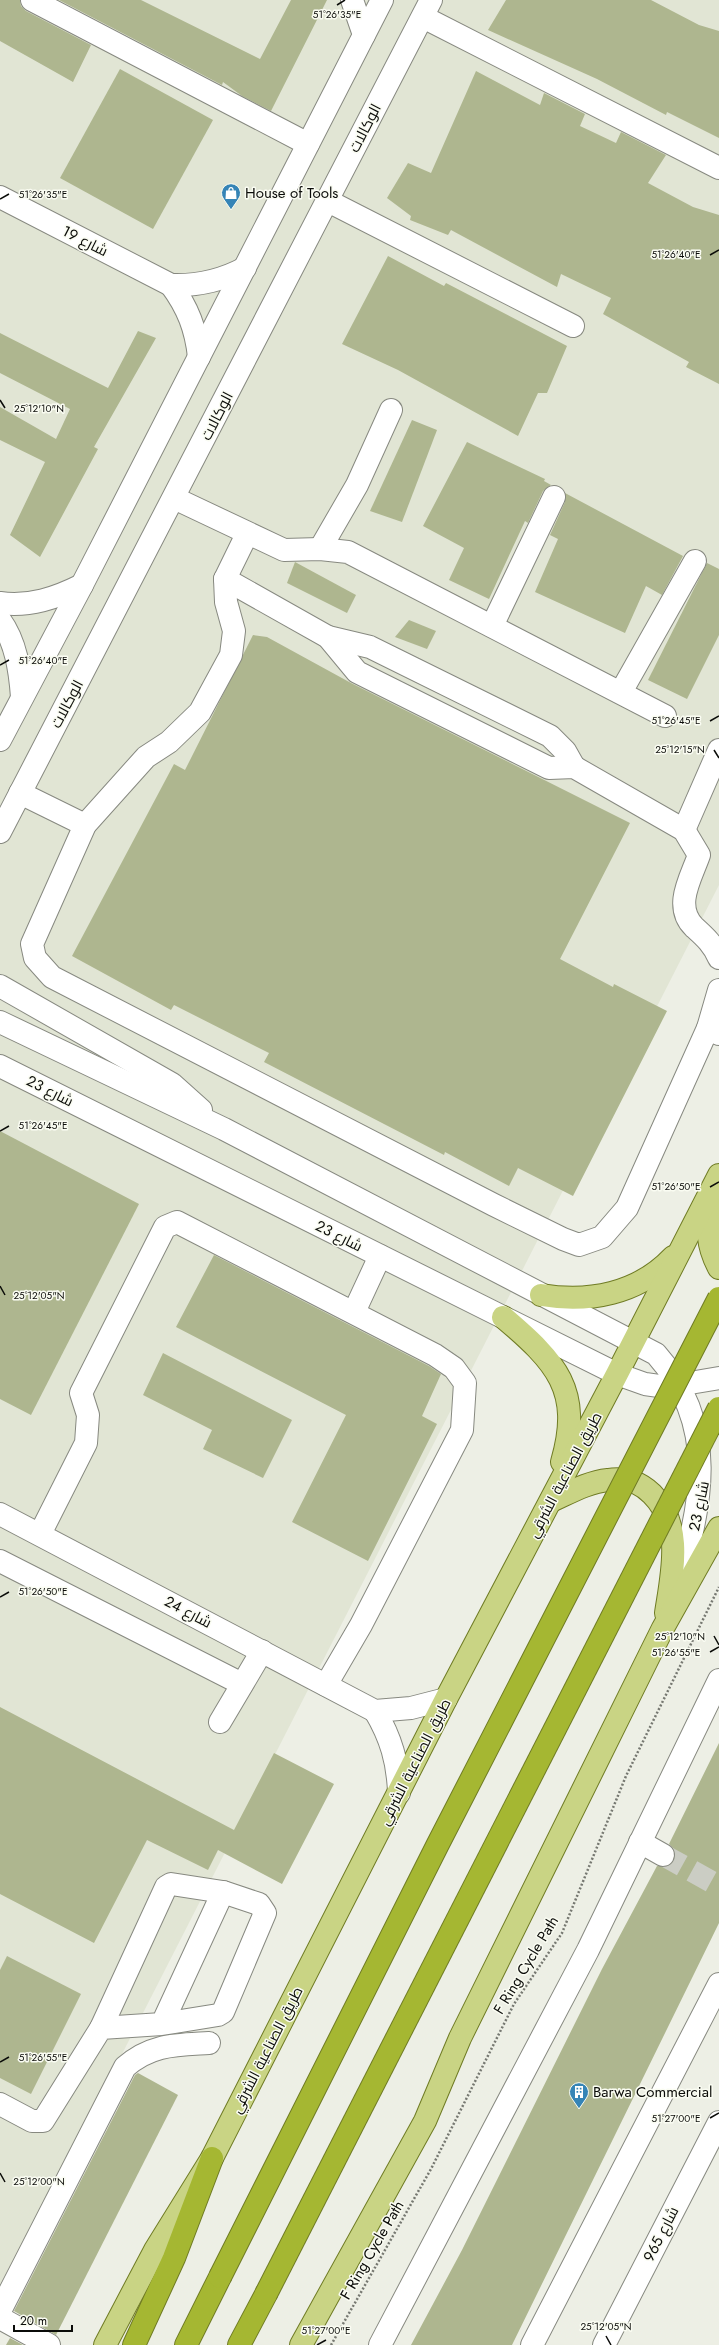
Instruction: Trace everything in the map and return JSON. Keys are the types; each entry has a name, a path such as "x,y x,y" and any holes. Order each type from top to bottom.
{"highway":[{"path":"186,2345 438,1844 719,1298"},
{"path":"239,2345 719,1408"},
{"path":"134,2345 174,2258 212,2158"}],"main road":[{"path":"719,1176 707,1226 712,1256 719,1268"},
{"name":"طريق الصناعية الشرقي","path":"105,2345 155,2250 212,2158 446,1699 634,1342 719,1176"},
{"path":"541,1295 579,1299 609,1295 630,1287 650,1276 668,1262 683,1246"},
{"path":"503,1317 538,1348 553,1366 566,1393 569,1406 570,1428 551,1501"},
{"path":"551,1501 594,1483 622,1479 636,1483 647,1489 658,1500 668,1519 673,1539 672,1572 663,1628"},
{"path":"301,2345 425,2122 460,2038 663,1628 719,1528"}],"street":[{"path":"32,0 308,144"},
{"path":"352,0 364,35"},
{"path":"0,740 82,585 382,0"},
{"path":"427,8 719,168"},
{"name":"الوكالات","path":"0,832 427,8"},
{"name":"شارع 19","path":"0,197 171,285 183,301 191,318 199,357"},
{"path":"328,200 573,326"},
{"name":"شارع 19","path":"171,285 202,284 217,281 244,268"},
{"path":"320,549 357,485 391,410"},
{"path":"492,626 554,497"},
{"path":"174,498 247,534 284,550 320,549 348,552 665,716"},
{"path":"247,534 225,579 226,602 234,631 231,655 200,712 169,742 146,758 85,825 32,944 35,958 52,976 494,1205 563,1239 579,1245 602,1237 627,1208 713,1031 719,990"},
{"path":"621,692 695,562"},
{"path":"225,579 328,637 370,647 550,736 565,751 574,767 684,830 699,855 684,897 683,910 692,925 713,944 719,958"},
{"path":"0,603 36,603 60,596 82,585"},
{"path":"0,620 13,646 20,671 22,697"},
{"path":"328,637 357,672 549,768 574,767"},
{"path":"684,830 719,750"},
{"path":"20,793 85,825"},
{"name":"شارع 23","path":"0,986 172,1084 224,1129"},
{"name":"شارع 23","path":"0,1022 224,1129 634,1342 656,1354 672,1368 684,1384 701,1426 705,1450 706,1478 701,1509 663,1628"},
{"name":"شارع 23","path":"0,1066 617,1374 645,1384 666,1386 719,1378"},
{"path":"40,1534 86,1443 88,1415 81,1393 165,1227 176,1222 354,1312 435,1355 454,1368 465,1383 463,1422 462,1430 364,1618 326,1685"},
{"path":"354,1312 380,1256"},
{"name":"شارع 24","path":"0,1514 375,1710"},
{"path":"0,1561 242,1684"},
{"path":"220,1722 262,1651"},
{"path":"380,2345 588,1950 719,1680"},
{"path":"399,1793 398,1772 394,1750 375,1710 411,1708 446,1699"},
{"path":"640,1842 663,1855"},
{"path":"0,2104 32,2121 43,2121 101,2028 166,1887 171,1884 223,1892 259,1904 265,1913 226,2006 218,2015 162,2024 101,2028"},
{"path":"162,2024 223,1892"},
{"path":"532,2345 719,1984"},
{"path":"0,2311 125,2067 138,2055 163,2046 209,2043"},
{"name":"شارع 965","path":"604,2345 719,2122"},
{"path":"0,2318 48,2345"}],"path":[{"name":"F Ring Cycle Path","path":"331,2345 431,2169 514,2004 562,1933 626,1776 719,1587"}],"shaded area":[{"path":"0,0 719,0 719,885 0,2293"}],"building":[{"path":"0,0 20,0 21,6 26,11 91,45 73,82 0,41"},
{"path":"59,0 141,0 260,59 291,0 327,0 271,111 242,96 223,82 222,85"},
{"path":"506,0 651,0 699,25 719,31 719,138 667,112 666,115 597,79 488,30"},
{"path":"120,69 213,120 153,229 60,178"},
{"path":"476,71 540,105 544,93 585,114 580,126 616,143 621,132 666,155 648,183 693,207 719,215 719,384 686,367 689,362 603,314 611,298 561,274 557,287 451,230 448,235 410,220 411,216 387,198 408,163 431,173"},
{"path":"388,256 444,286 446,283 567,346 547,393 538,393 518,436 398,370 342,344"},
{"path":"138,331 156,338 94,447 98,449 40,557 10,535 45,462 0,440 0,407 56,439 70,409 0,373 0,333 108,388"},
{"path":"412,420 437,430 402,522 370,511"},
{"path":"467,442 545,479 544,481 551,485 543,491 528,523 525,521 489,599 449,580 464,548 423,526"},
{"path":"565,493 683,556 662,595 646,586 625,633 535,592 558,539 550,535 565,502"},
{"path":"295,562 356,595 347,613 287,583"},
{"path":"707,563 719,569 719,635 687,699 648,680"},
{"path":"409,620 436,631 427,649 395,637"},
{"path":"253,635 267,637 351,683 630,823 560,959 613,987 614,984 667,1011 573,1196 518,1168 509,1186 445,1152 444,1155 264,1062 269,1053 174,1005 171,1010 72,956 174,764 185,770"},
{"path":"0,1131 139,1204 31,1415 0,1399"},
{"path":"214,1255 429,1366 441,1374 422,1416 437,1424 368,1561 292,1522 346,1415 176,1327"},
{"path":"163,1353 292,1420 263,1478 203,1449 212,1430 143,1395"},
{"path":"0,1707 234,1830 274,1753 334,1784 282,1884 218,1850 208,1870 147,1840 94,1943 0,1894"},
{"name":"Barwa Commercial","path":"719,1743 719,1923 512,2345 411,2345 462,2250 602,1969 657,1866 669,1866 674,1861 674,1849 669,1844"},
{"path":"7,1956 81,1994 31,2094 0,2078 0,1970"},
{"path":"138,2073 178,2095 56,2335 14,2311 135,2075"},
{"path":"10,2338 23,2345 6,2345"}],"tunnel":[{"path":"663,1855 719,1886"}],"place":[{"name":"House of Tools","path":"231,210"},
{"name":"Barwa Commercial","path":"579,2109"}]}
